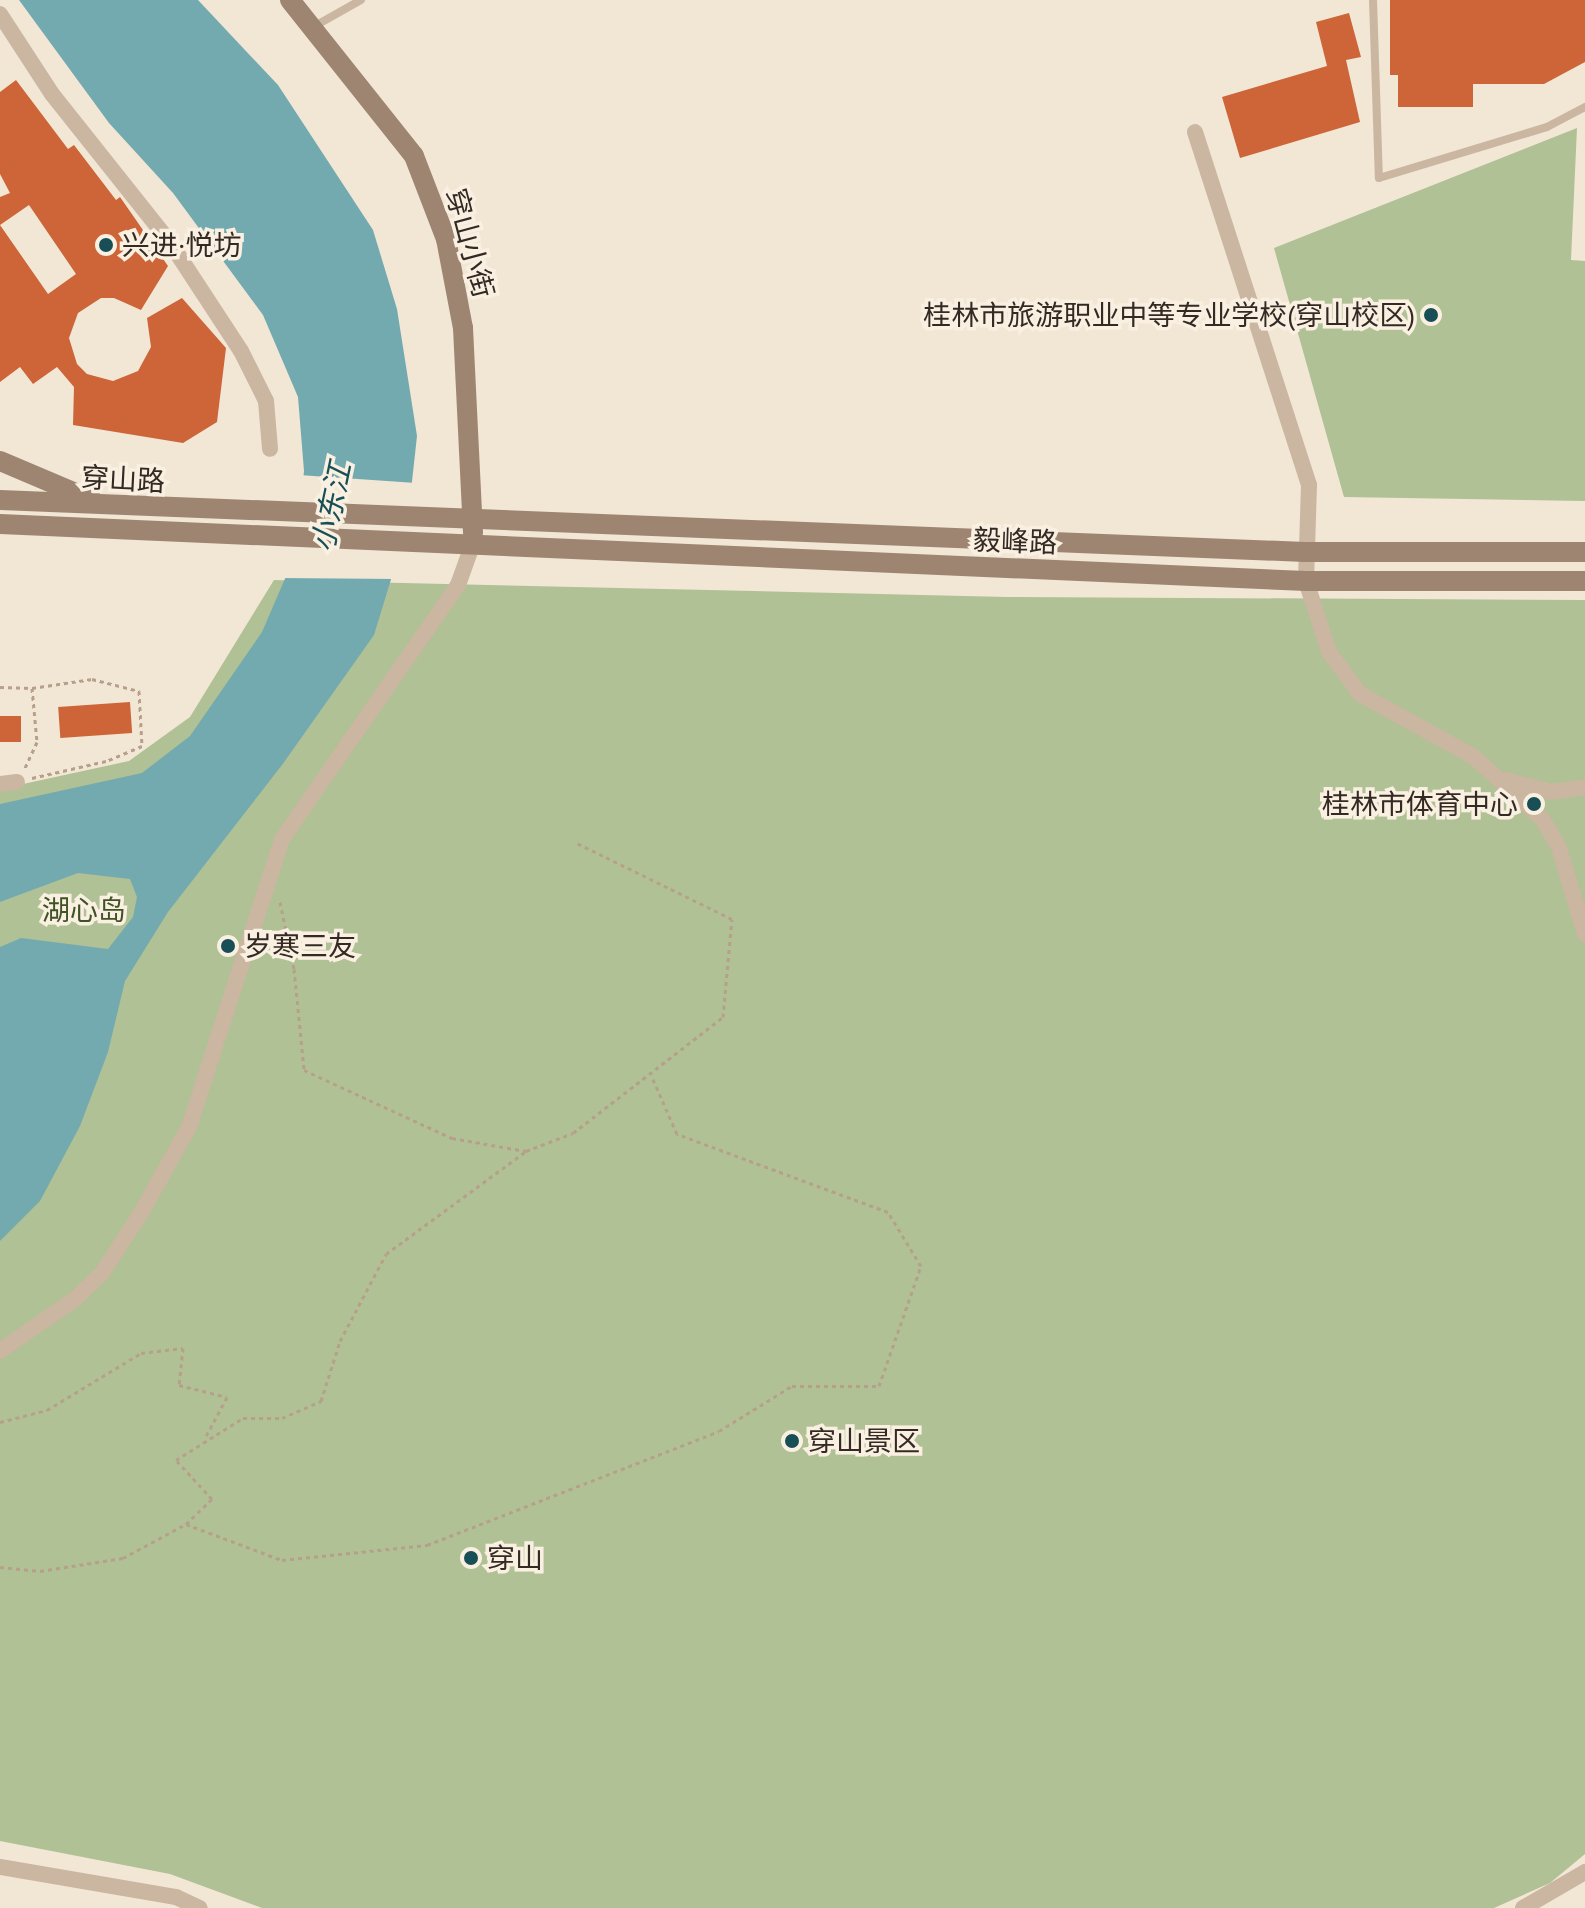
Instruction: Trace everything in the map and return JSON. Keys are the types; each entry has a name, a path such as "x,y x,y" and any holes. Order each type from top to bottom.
{"main road":[{"name":"穿山小街","path":"290,0 414,156 446,239 463,328 472,546"},
{"path":"0,461 110,507"},
{"name":"穿山路","path":"0,500 447,520"},
{"name":"毅峰路","path":"447,520 1305,552 1585,552"},
{"name":"穿山路","path":"0,524 443,544"},
{"name":"毅峰路","path":"443,544 1306,581 1585,581"}],"street":[{"path":"0,14 52,94 169,241 241,351 266,401 270,449"},
{"path":"1195,132 1309,485 1306,581 1329,652 1360,694 1474,757 1501,778 1543,820 1559,848 1585,934"},
{"path":"0,1351 75,1299 102,1273 161,1178 189,1127 273,867 303,807 458,585 472,546"},
{"path":"1501,778 1551,792 1585,787"},
{"path":"0,1867 176,1897 200,1908"},
{"path":"1523,1908 1585,1872"}],"lane":[{"path":"313,28 361,0"},
{"path":"1373,0 1379,178 1547,127 1585,107"}],"path":[{"path":"0,687 32,688 92,679 139,691 142,746 106,761 8,783"},
{"path":"8,783 37,742 32,688"},
{"path":"0,1567 40,1571 123,1558 186,1524 212,1499 176,1460 243,1418 282,1418 321,1401 340,1341 386,1254 526,1151 573,1133 652,1077 723,1017 732,919 575,842"},
{"path":"273,867 294,969 304,1070 452,1138 526,1151"},
{"path":"186,1524 282,1560 427,1545 719,1431 792,1386 879,1386 921,1266 888,1212 677,1134 652,1077"},
{"path":"0,1422 47,1410 141,1353 183,1348 179,1385 227,1397 203,1441"}],"green space":[{"path":"1577,128 1571,260 1585,261 1585,501 1344,497 1274,248"},
{"name":"穿山景区","path":"274,580 1007,597 1585,600 1585,1854 1550,1883 1494,1908 262,1908 170,1874 0,1841 0,789 129,761 190,717"}],"water":[{"name":"小东江","path":"19,0 198,0 278,85 373,230 397,309 417,436 407,527 374,635 282,765 168,912 125,981 108,1052 80,1126 40,1201 0,1241 0,947 21,938 108,949 133,917 137,897 130,879 78,873 0,902 0,804 142,773 190,736 262,632 296,553 304,471 298,397 263,315 173,193 109,123"}],"pier":[{"path":"299,475 416,483 411,528 395,579 281,578 292,553"}],"building":[{"path":"1390,0 1585,0 1585,62 1544,84 1473,84 1473,107 1398,107 1398,75 1390,75"},
{"path":"1349,13 1361,57 1346,60 1360,122 1240,158 1222,97 1327,66 1316,22"},
{"name":"兴进·悦坊","path":"16,80 68,149 74,145 116,200 120,197 168,266 141,310 114,298 101,298 78,313 69,338 77,364 87,374 113,381 138,371 151,347 147,318 182,298 226,348 217,422 183,443 73,425 74,387 57,367 33,384 20,367 0,382 0,225 0,197 10,193 0,174 0,92","holes":["29,205 76,274 48,294 0,225"]},
{"path":"130,702 132,733 60,738 58,707"},
{"path":"0,716 21,716 21,742 0,742"}],"place":[{"name":"兴进·悦坊","path":"106,245"},
{"name":"桂林市旅游职业中等专业学校(穿山校区)","path":"1431,315"},
{"name":"桂林市体育中心","path":"1534,804"},
{"name":"岁寒三友","path":"228,946"},
{"name":"穿山景区","path":"792,1441"},
{"name":"穿山","path":"471,1558"}],"park label":[{"name":"湖心岛","path":"84,910"}]}
